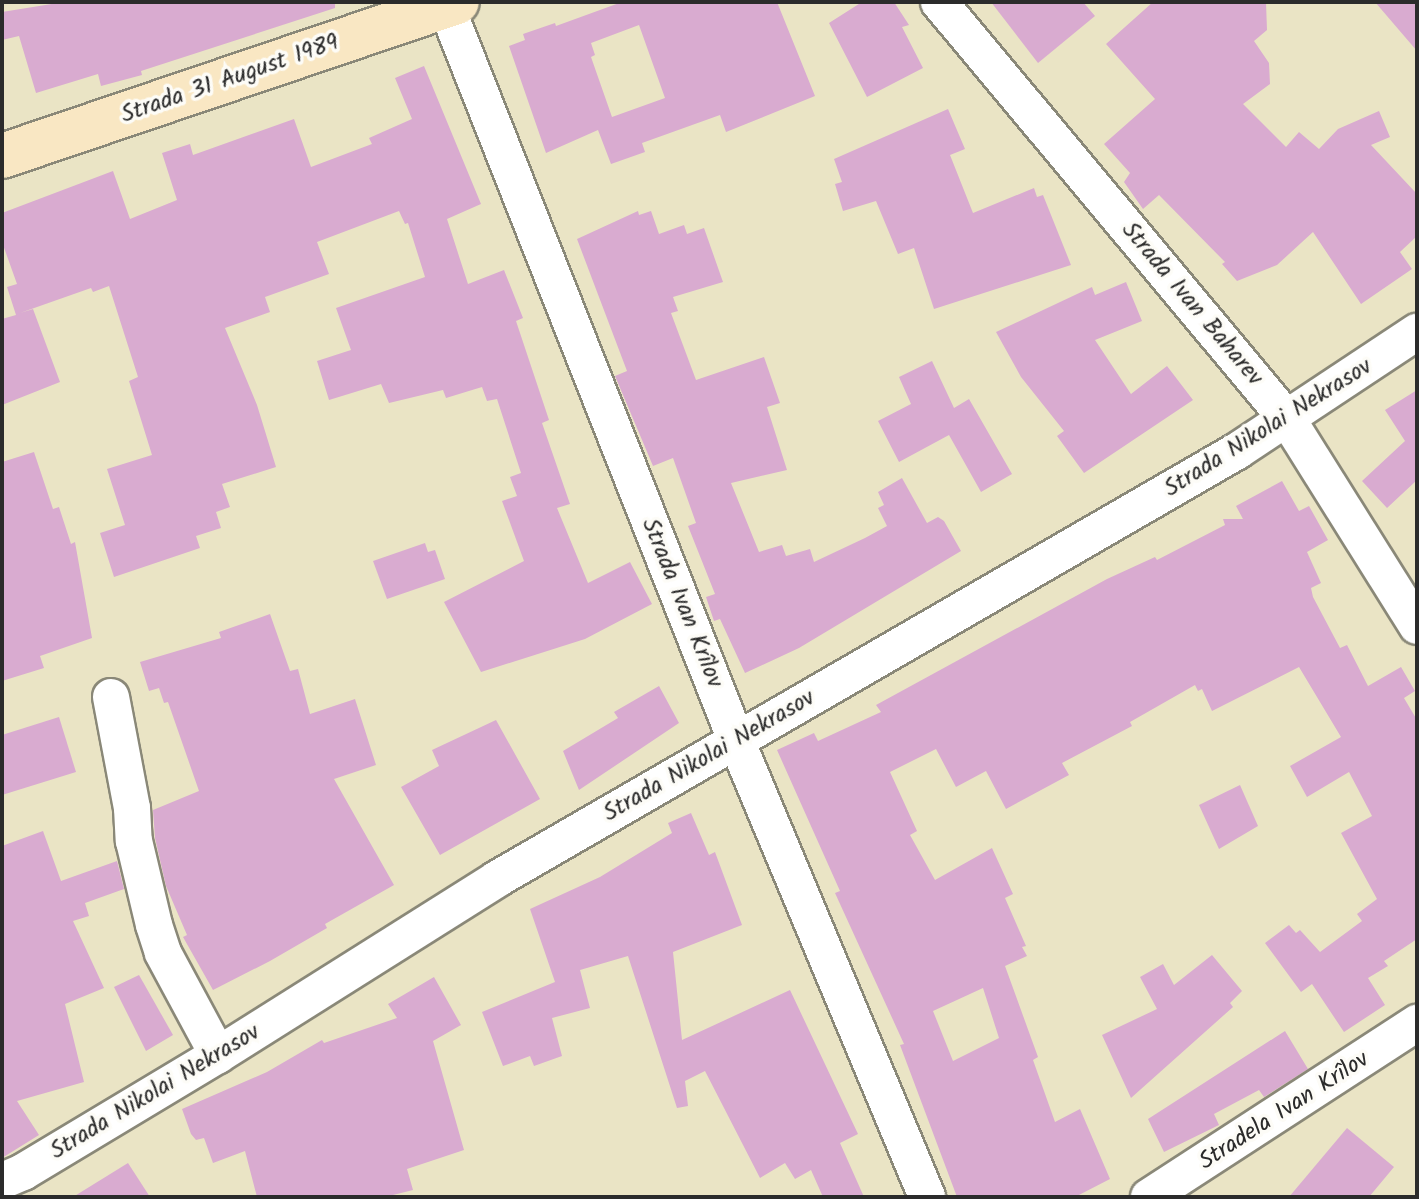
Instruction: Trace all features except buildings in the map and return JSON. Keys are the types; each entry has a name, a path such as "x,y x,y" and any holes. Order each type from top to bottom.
{"main road":[{"name":"Strada 31 August 1989","path":"2,156 452,4"}],"street":[{"name":"Strada Ivan Baharev","path":"939,2 1288,420 1417,626"},
{"name":"Strada Ivan Krîlov","path":"452,4 736,740 927,1197"},
{"name":"Strada Nikolai Nekrasov","path":"2,1181 23,1172 218,1055 497,879 1288,420 1417,332"},
{"path":"111,697 132,808 134,841 154,925 163,953 218,1055"},
{"name":"Stradela Ivan Krîlov","path":"1149,1197 1417,1023"}]}
